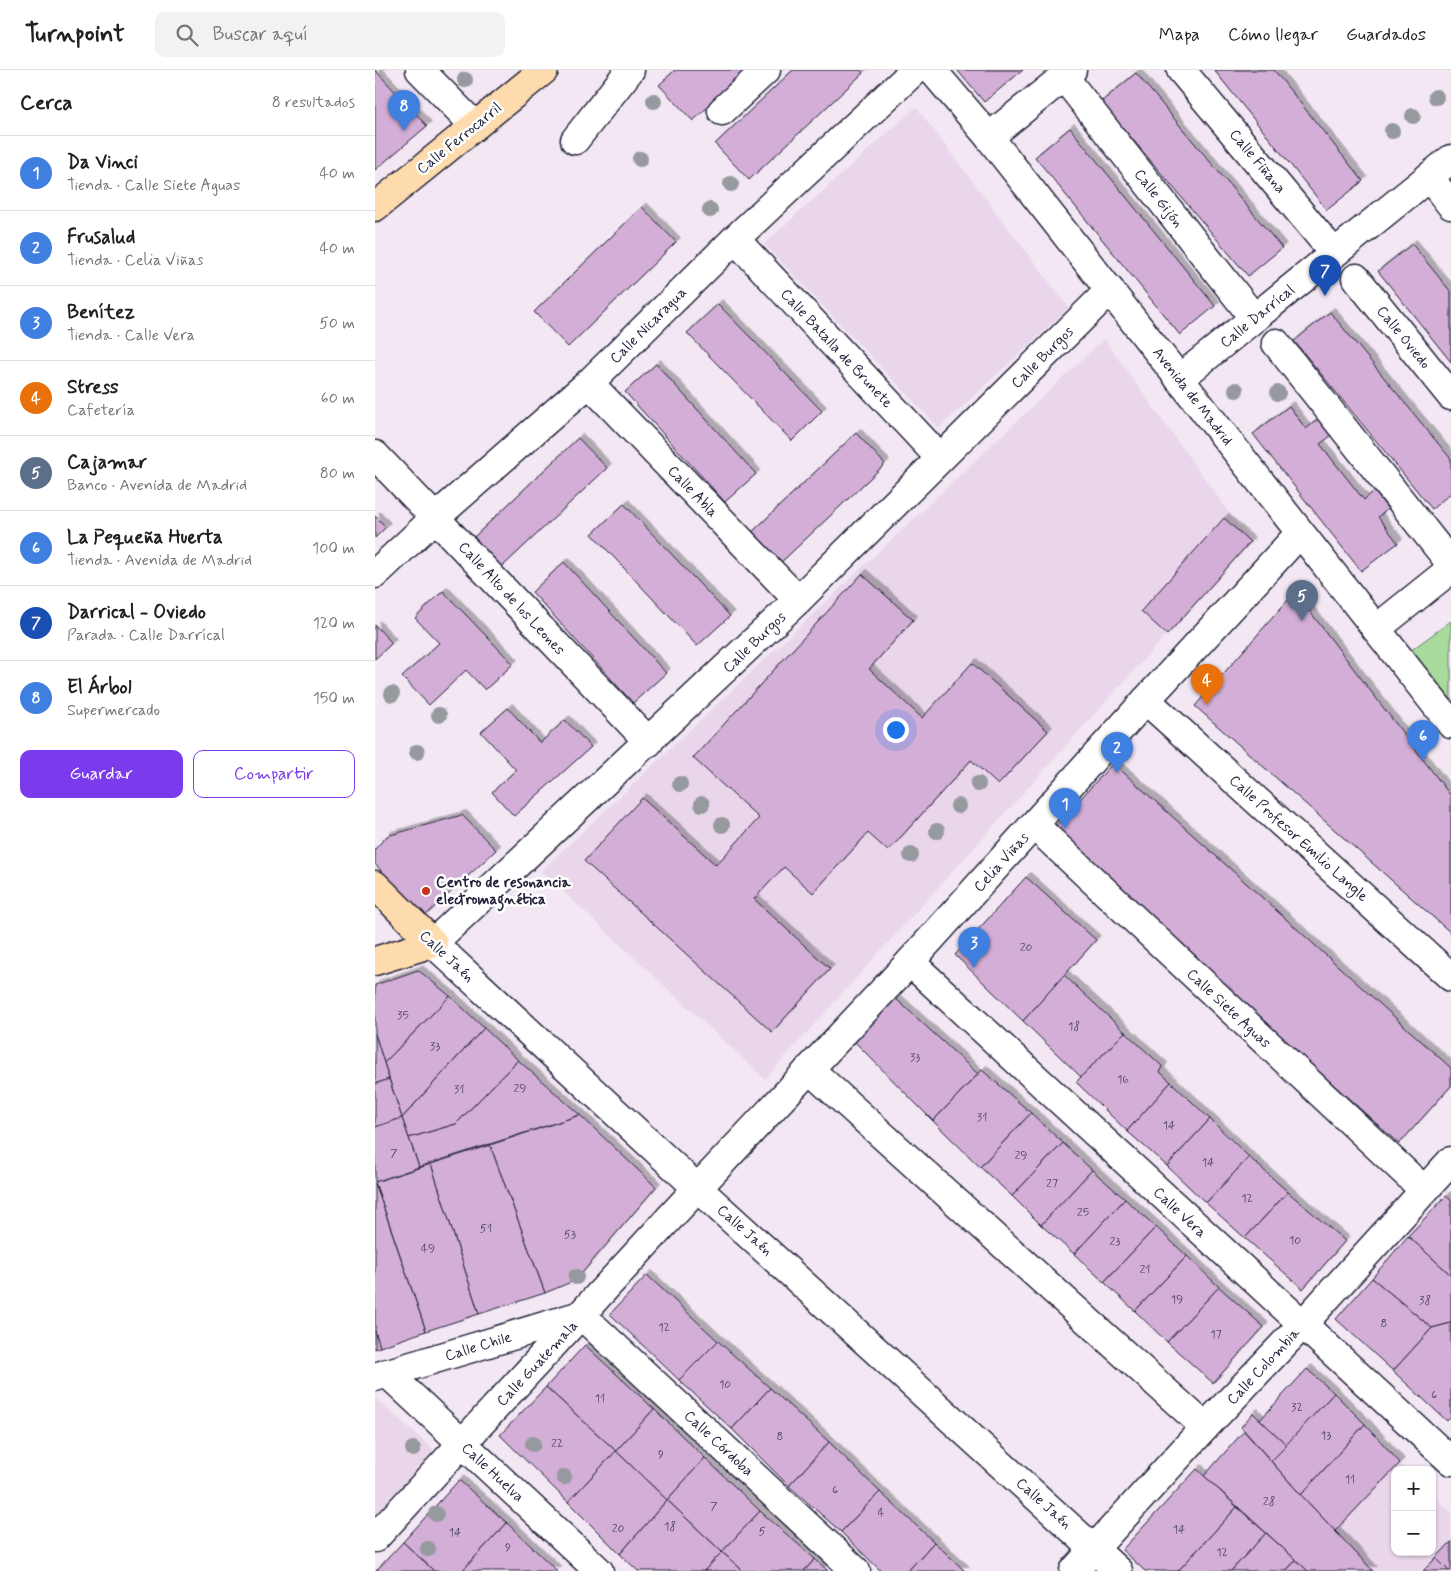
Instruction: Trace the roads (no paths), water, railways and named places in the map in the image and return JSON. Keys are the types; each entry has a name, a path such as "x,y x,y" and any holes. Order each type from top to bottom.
{"main road":[{"name":"Calle Ferrocarril","path":"375,207 543,70"},
{"name":"Calle Jaén","path":"375,885 433,943"},
{"name":"Calle Burgos","path":"375,961 433,943"}],"street":[{"path":"420,70 474,125"},
{"path":"575,140 630,70"},
{"path":"722,112 766,70"},
{"name":"Calle Nicaragua","path":"375,574 436,517 589,383 735,239 915,70"},
{"name":"Avenida de Madrid","path":"932,70 989,137 1451,724"},
{"name":"Calle Fiñana","path":"1181,70 1335,253"},
{"path":"989,137 1068,73"},
{"name":"Calle Gijón","path":"1068,73 1254,318"},
{"name":"Calle Darrícal","path":"1179,379 1451,159"},
{"path":"1429,177 1451,204"},
{"name":"Calle Batalla de Brunete","path":"735,239 940,458"},
{"name":"Calle Oviedo","path":"1356,278 1451,396"},
{"name":"Calle Burgos","path":"433,943 798,600 1110,290"},
{"path":"1276,343 1451,564"},
{"name":"Calle Abla","path":"589,383 798,600"},
{"name":"Calle Alto de los Leones","path":"375,455 649,742"},
{"name":"Celia Viñas","path":"698,1187 910,962 1146,700 1300,533"},
{"path":"1376,630 1451,569"},
{"name":"Calle Profesor Emilio Langle","path":"1146,700 1451,976"},
{"name":"Calle Siete Aguas","path":"1034,825 1424,1190"},
{"name":"Calle Jaén","path":"433,943 1118,1571"},
{"name":"Calle Vera","path":"910,962 1451,1461"},
{"path":"809,1069 1205,1427"},
{"name":"Calle Colombia","path":"1074,1571 1451,1161"},
{"name":"Calle Guatemala","path":"375,1538 698,1187"},
{"name":"Calle Chile","path":"381,1375 581,1315"},
{"name":"Calle Córdoba","path":"581,1315 856,1571"},
{"name":"Calle Huelva","path":"381,1375 463,1443 597,1570"}],"place":[{"name":"El Árbol","path":"404,131"},
{"name":"Darrical - Oviedo","path":"1325,296"},
{"name":"Cajamar","path":"1302,621"},
{"name":"Stress","path":"1207,705"},
{"name":"La Pequeña Huerta","path":"1423,761"},
{"name":"Frusalud","path":"1117,773"},
{"name":"Da Vinci","path":"1065,829"},
{"name":"Centro de resonancia electromagnética","path":"426,891"},
{"name":"Benítez","path":"974,968"}]}
